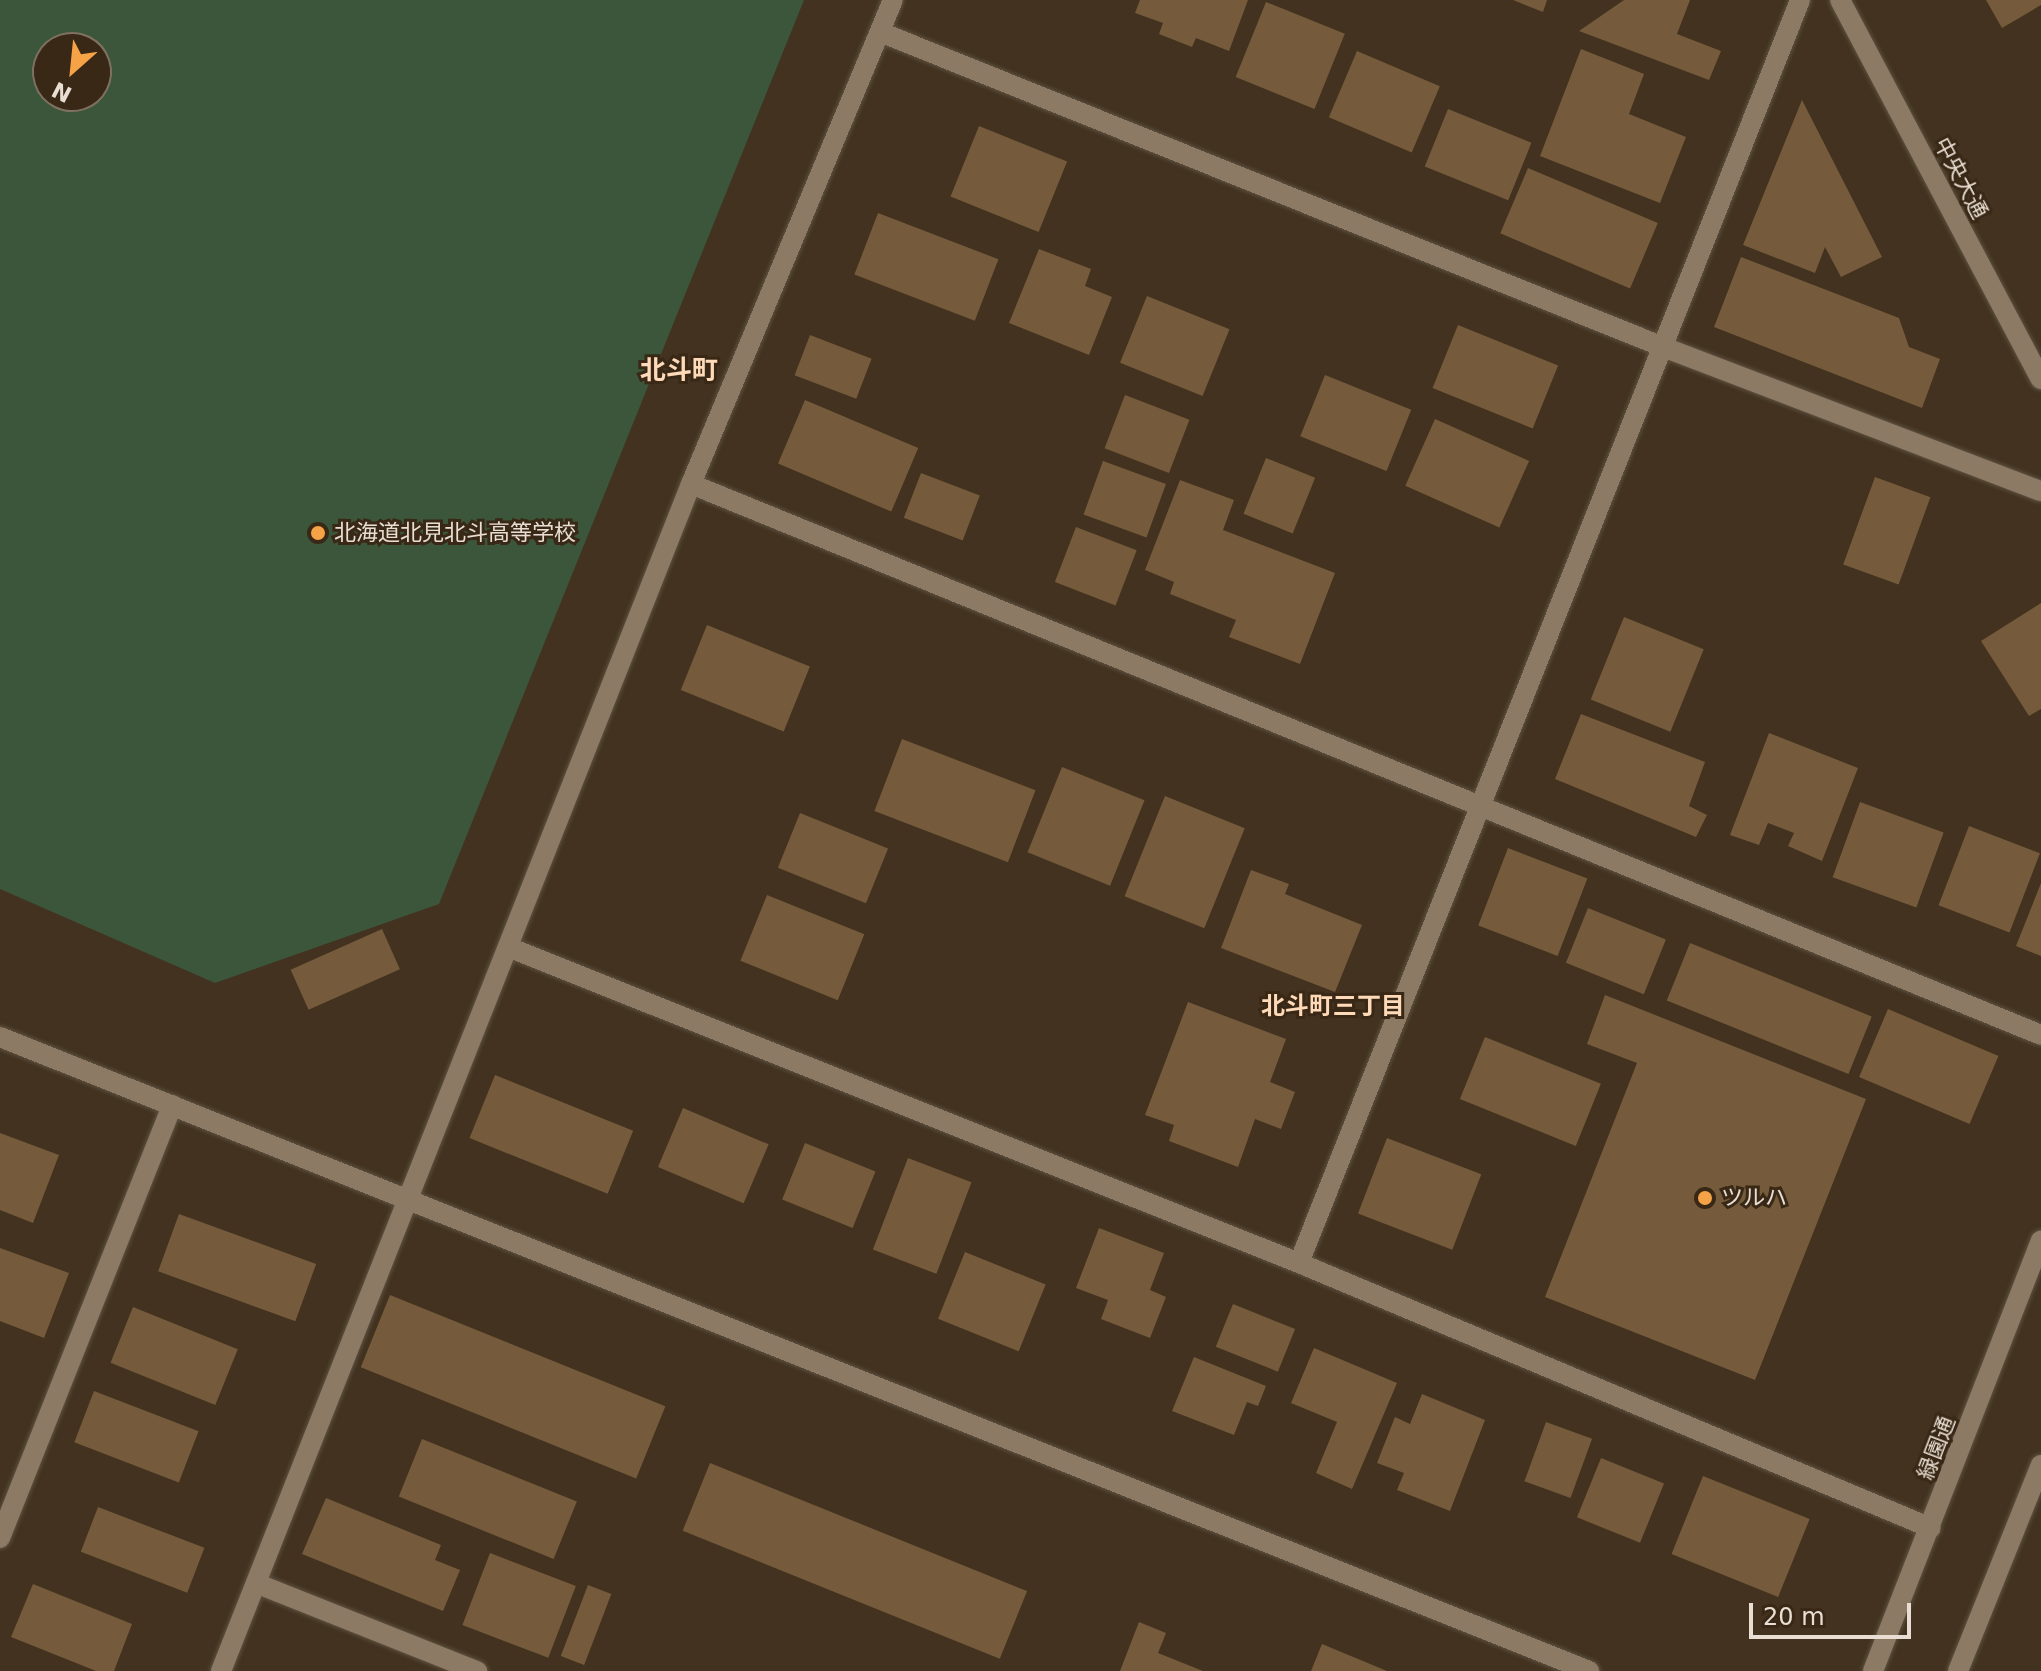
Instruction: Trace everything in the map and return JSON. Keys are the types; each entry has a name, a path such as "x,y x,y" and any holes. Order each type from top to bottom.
{"street":[{"path":"221,1671 691,484 893,0"},
{"path":"1299,1263 1800,0"},
{"name":"中央大通","path":"1840,0 2041,379"},
{"path":"880,32 1663,347 2041,491"},
{"path":"691,484 1483,804 2041,1035"},
{"path":"508,947 1299,1263 1931,1528"},
{"path":"0,1037 1589,1671"},
{"path":"0,1538 172,1105"},
{"name":"緑園通","path":"1873,1671 2041,1241"},
{"path":"1958,1671 2041,1465"},
{"path":"258,1584 477,1671"}],"green space":[{"name":"北海道北見北斗高等学校","path":"0,0 804,0 439,904 215,983 0,889"}],"building":[{"path":"1140,0 1248,0 1229,51 1196,38 1192,47 1159,34 1163,23 1135,13"},
{"path":"1513,0 1547,0 1543,12"},
{"path":"1624,0 1690,0 1677,34 1721,51 1709,80 1579,31"},
{"path":"1986,0 2041,0 2041,5 2002,28"},
{"path":"1266,2 1345,34 1314,109 1236,77"},
{"path":"1581,49 1644,74 1629,114 1686,137 1660,203 1540,156"},
{"path":"1357,51 1440,86 1412,152 1329,117"},
{"path":"1802,100 1882,257 1841,277 1825,247 1815,273 1743,245"},
{"path":"1448,109 1531,143 1508,200 1425,166"},
{"path":"979,126 1067,162 1039,232 951,196"},
{"path":"1528,168 1658,223 1630,288 1500,233"},
{"path":"878,213 998,259 975,321 854,275"},
{"path":"1039,249 1091,269 1085,286 1112,297 1089,355 1009,323"},
{"path":"1741,257 1899,318 1909,347 1940,359 1922,408 1714,327"},
{"path":"1147,296 1230,329 1203,396 1120,363"},
{"path":"1458,325 1558,365 1533,429 1433,388"},
{"path":"810,335 872,359 856,399 795,375"},
{"path":"1325,375 1411,410 1387,471 1300,436"},
{"path":"1125,395 1189,420 1169,473 1105,448"},
{"path":"805,400 918,448 891,512 778,464"},
{"path":"1435,419 1529,461 1499,528 1405,486"},
{"path":"1266,458 1315,478 1293,533 1244,514"},
{"path":"1103,461 1166,484 1146,537 1084,515"},
{"path":"921,473 980,496 963,540 904,518"},
{"path":"1875,477 1930,497 1899,585 1843,564"},
{"path":"1180,480 1234,500 1223,530 1335,573 1300,664 1229,637 1236,620 1170,594 1174,582 1145,570"},
{"path":"1076,527 1137,550 1116,605 1055,582"},
{"path":"2041,603 2041,709 2029,716 1981,641"},
{"path":"1624,617 1704,649 1670,732 1591,700"},
{"path":"707,625 810,667 784,731 681,690"},
{"path":"1581,714 1705,762 1689,806 1707,815 1696,837 1555,779"},
{"path":"1769,733 1858,768 1822,861 1788,846 1794,833 1768,823 1759,845 1730,835"},
{"path":"902,739 1036,790 1008,862 874,811"},
{"path":"1062,767 1145,800 1110,886 1028,852"},
{"path":"1165,796 1245,828 1204,928 1125,896"},
{"path":"1860,802 1944,832 1916,908 1833,877"},
{"path":"800,813 888,849 866,903 778,868"},
{"path":"1969,826 2040,853 2009,933 1939,905"},
{"path":"1508,848 1587,878 1558,956 1478,925"},
{"path":"1251,870 1289,884 1285,894 1362,925 1335,992 1221,948"},
{"path":"2041,883 2041,956 2016,946"},
{"path":"767,895 864,934 838,1000 740,961"},
{"path":"1588,908 1666,939 1644,994 1566,963"},
{"path":"382,929 400,969 309,1010 291,970"},
{"path":"1690,943 1872,1016 1849,1074 1667,1000"},
{"name":"ツルハ","path":"1605,995 1866,1099 1755,1380 1545,1297 1637,1063 1587,1044"},
{"path":"1188,1002 1286,1039 1270,1082 1295,1092 1281,1129 1255,1119 1238,1167 1169,1141 1174,1125 1145,1115"},
{"path":"1888,1009 1998,1056 1970,1124 1859,1077"},
{"path":"1485,1037 1601,1084 1576,1146 1460,1099"},
{"path":"495,1075 633,1131 608,1194 470,1138"},
{"path":"683,1108 769,1144 744,1203 658,1167"},
{"path":"0,1133 59,1155 33,1223 0,1210"},
{"path":"1387,1138 1481,1174 1452,1250 1358,1214"},
{"path":"805,1143 875,1171 853,1228 782,1200"},
{"path":"908,1158 971,1182 936,1274 873,1249"},
{"path":"179,1214 316,1264 295,1321 158,1271"},
{"path":"1099,1228 1164,1253 1150,1290 1166,1297 1150,1338 1101,1319 1108,1300 1076,1288"},
{"path":"0,1248 69,1273 44,1338 0,1321"},
{"path":"965,1252 1046,1285 1019,1351 938,1319"},
{"path":"390,1295 665,1406 636,1479 361,1367"},
{"path":"1233,1304 1295,1329 1278,1372 1216,1347"},
{"path":"133,1307 238,1349 215,1405 111,1363"},
{"path":"1314,1348 1397,1383 1352,1489 1316,1473 1337,1422 1291,1403"},
{"path":"1194,1357 1266,1386 1258,1406 1247,1402 1234,1435 1172,1411"},
{"path":"94,1391 199,1431 179,1482 74,1442"},
{"path":"1422,1394 1485,1420 1450,1511 1397,1490 1404,1473 1377,1463 1395,1417 1410,1424"},
{"path":"1546,1422 1592,1439 1570,1498 1524,1481"},
{"path":"422,1439 577,1502 554,1559 399,1496"},
{"path":"1601,1458 1664,1483 1640,1543 1577,1517"},
{"path":"710,1463 1027,1591 1000,1659 683,1531"},
{"path":"1703,1476 1810,1519 1778,1597 1672,1554"},
{"path":"326,1498 441,1545 435,1560 460,1570 443,1611 302,1554"},
{"path":"98,1507 204,1548 187,1593 81,1552"},
{"path":"490,1553 576,1586 548,1658 462,1625"},
{"path":"33,1584 132,1624 114,1671 96,1671 11,1637"},
{"path":"588,1585 611,1594 584,1665 561,1656"},
{"path":"1139,1622 1166,1633 1158,1653 1203,1671 1120,1671"},
{"path":"1322,1644 1387,1671 1311,1671"}],"place":[{"name":"北海道北見北斗高等学校","path":"318,533"},
{"name":"ツルハ","path":"1705,1198"}],"district":[{"name":"北斗町","path":"679,371"},
{"name":"北斗町三丁目","path":"1333,1007"}]}
